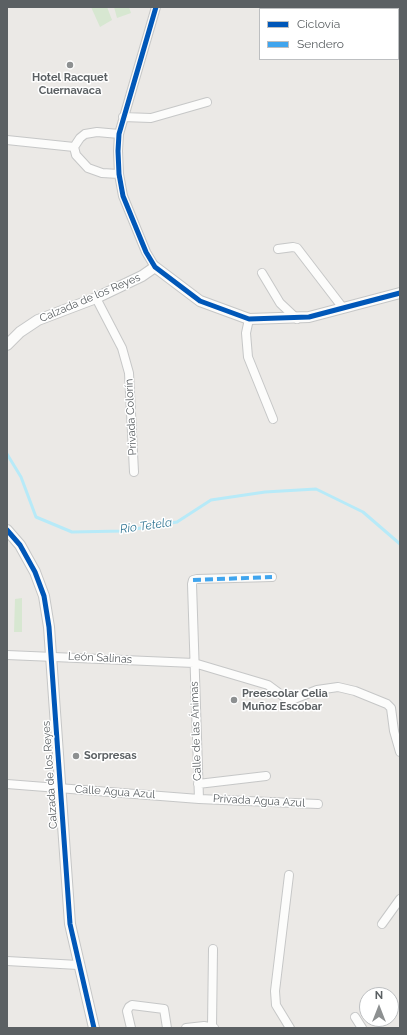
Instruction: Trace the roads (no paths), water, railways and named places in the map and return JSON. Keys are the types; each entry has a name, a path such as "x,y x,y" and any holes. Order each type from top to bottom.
{"street":[{"path":"156,7 119,134 119,174 123,196 146,252 155,267 200,301 249,319 309,317 400,293"},
{"path":"123,117 151,118 207,102"},
{"path":"119,134 97,132 84,134 74,147 76,155 88,168 102,173 119,174"},
{"path":"7,140 74,147"},
{"path":"278,249 293,247 297,248 343,308"},
{"name":"Calzada de los Reyes","path":"7,345 20,332 38,320 96,298 142,276 155,267"},
{"path":"262,273 280,303 296,318"},
{"name":"Privada Colorín","path":"96,298 122,348 129,373 134,472"},
{"path":"249,319 246,333 248,357 273,419"},
{"name":"Calzada de los Reyes","path":"7,530 20,545 37,578 44,596 52,656 70,924 78,965 94,1028"},
{"name":"Calle de las Ánimas","path":"199,799 194,663 193,580 272,577"},
{"name":"León Salinas","path":"7,655 194,663 268,686 287,699 294,699 317,690 338,687 387,704 391,708 394,731 400,752"},
{"path":"198,784 266,776"},
{"name":"Calle Agua Azul","path":"7,784 199,799"},
{"name":"Privada Agua Azul","path":"199,799 318,804"},
{"path":"289,875 275,991 276,1005 290,1028"},
{"path":"382,924 400,899"},
{"path":"186,1028 213,1027 213,949"},
{"path":"7,962 78,965"},
{"path":"131,1028 127,1011 128,1007 132,1005 164,1009 167,1028"},
{"path":"355,1017 362,1028"}],"waterway":[{"name":"Rio Tetela","path":"7,454 21,477 36,517 72,532 123,531 177,522 211,500 265,492 316,489 363,512 400,544"}],"place":[{"name":"Hotel Racquet Cuernavaca","path":"70,65"},
{"name":"Preescolar Celia Muñoz Escobar","path":"234,700"},
{"name":"Sorpresas","path":"76,756"}]}
